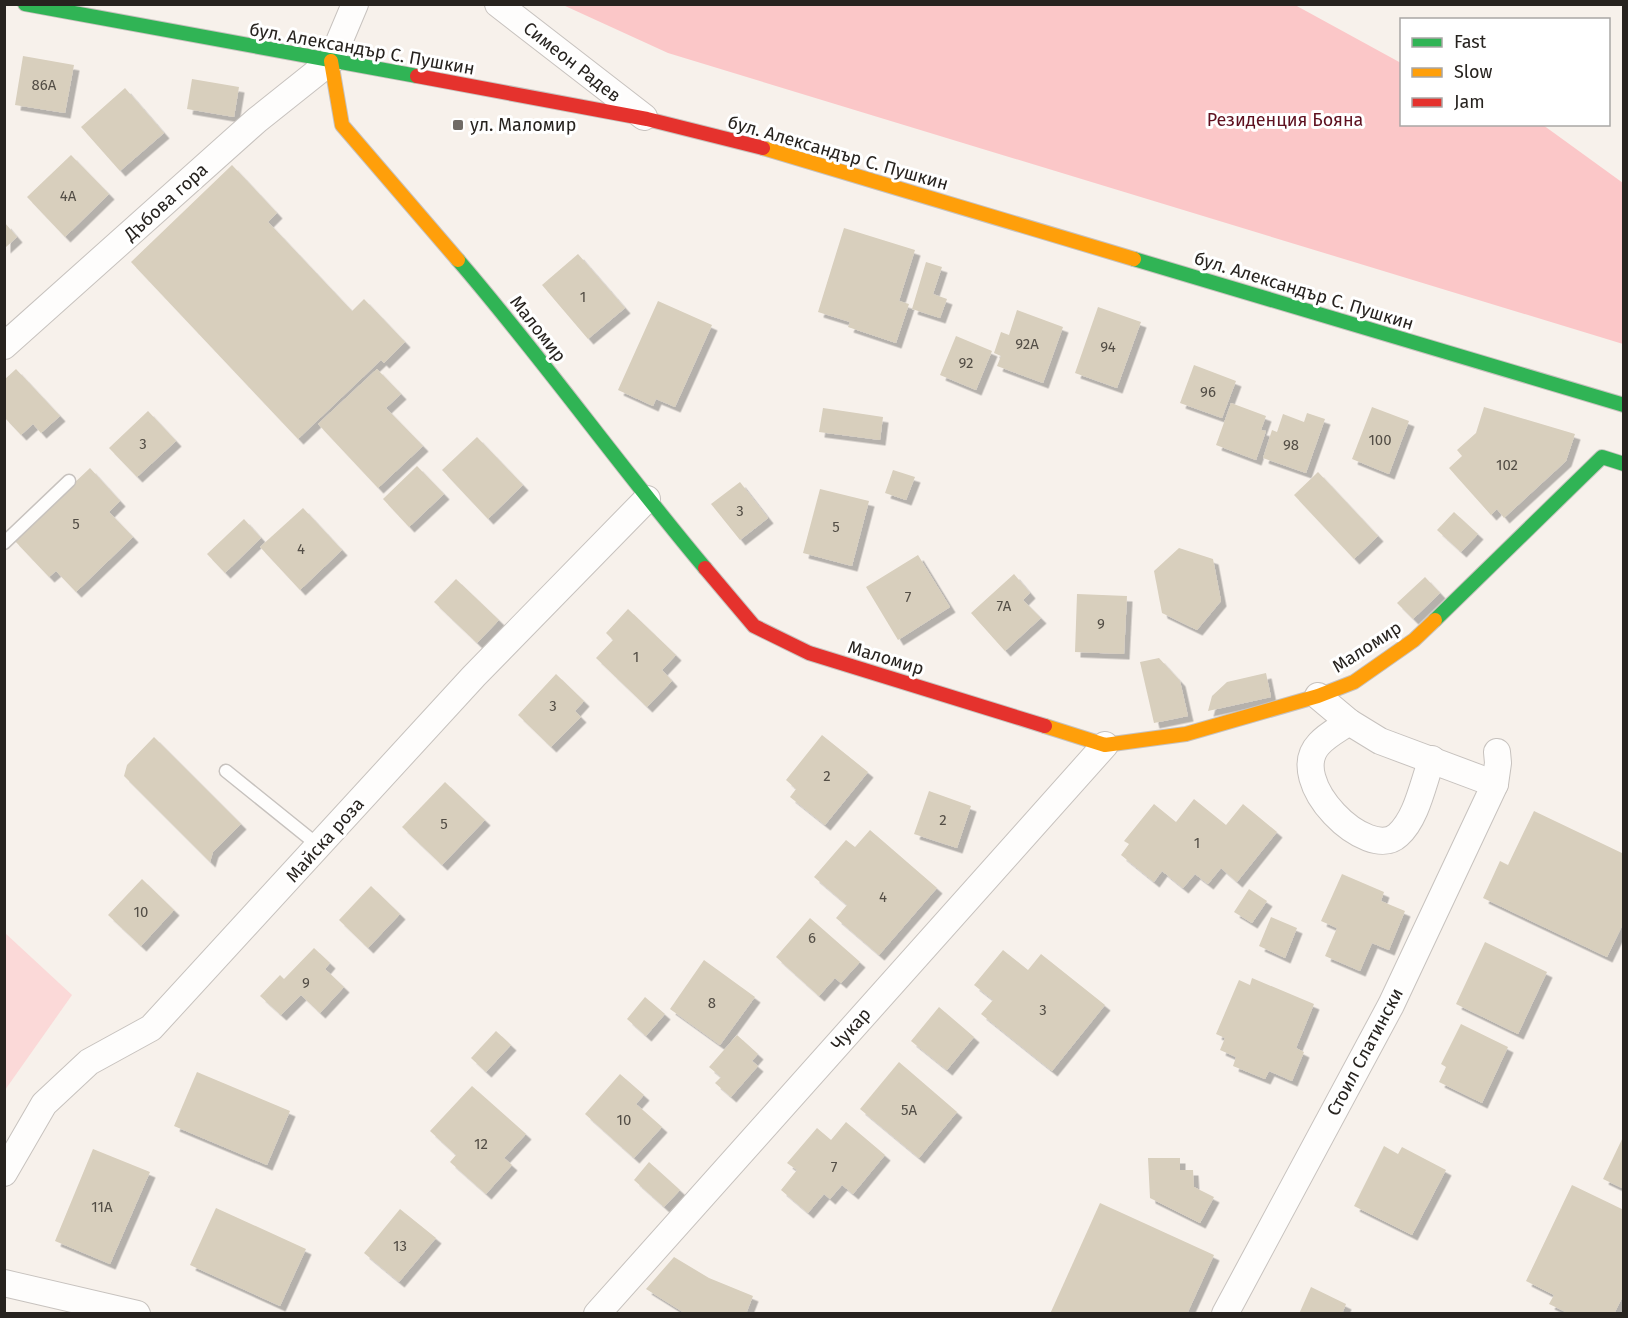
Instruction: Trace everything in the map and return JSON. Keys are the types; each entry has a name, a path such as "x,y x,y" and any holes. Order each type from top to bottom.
{"street":[{"name":"бул. Александър С. Пушкин","path":"25,4 647,119 792,156 1623,405"},
{"path":"331,61 355,4"},
{"name":"Симеон Радев","path":"498,4 647,119"},
{"name":"Дъбова гора","path":"4,346 257,120 331,61"},
{"name":"Маломир","path":"331,61 342,125 495,303 647,499 754,626 808,653 1105,745 1186,734 1318,696 1354,682 1414,640 1602,457 1623,464"},
{"name":"Майска роза","path":"4,1173 44,1104 89,1062 151,1028 474,676 647,499"},
{"path":"1318,696 1349,722 1380,741 1495,784"},
{"path":"1349,722 1317,745 1310,765 1321,801 1346,825 1369,838 1386,841 1397,836 1410,820 1432,759"},
{"name":"Чукар","path":"597,1314 1105,745"},
{"name":"Стоил Слатински","path":"1225,1314 1391,1005 1495,784 1497,752"},
{"path":"4,1282 137,1314"}],"lane":[{"path":"4,543 69,481"},
{"path":"226,771 319,846"}],"shaded area":[{"path":"5,933 72,995 5,1090"}],"green space":[{"name":"Резиденция Бояна","path":"563,5 1295,5 1400,62 1400,126 1544,126 1623,183 1623,344 668,53"}],"building":[{"path":"23,56 74,65 65,113 15,105"},
{"path":"192,79 239,87 234,117 187,109"},
{"path":"125,88 164,133 120,171 81,127"},
{"path":"71,155 109,194 65,237 27,197"},
{"path":"232,165 277,213 268,222 352,311 364,299 405,342 384,363 381,360 298,439 131,262"},
{"path":"5,223 17,237 5,248"},
{"path":"844,228 915,250 899,301 909,304 896,343 848,327 850,322 818,312"},
{"path":"578,254 625,308 588,339 542,285"},
{"path":"926,262 942,267 933,294 947,299 940,318 912,309"},
{"path":"658,301 712,325 675,407 656,399 653,406 618,390"},
{"path":"1098,307 1141,322 1117,388 1075,373"},
{"path":"1017,310 1063,327 1043,383 997,366 1001,356 994,353 1001,332 1009,335"},
{"path":"956,336 992,351 976,390 940,375"},
{"path":"1194,365 1236,381 1222,418 1180,403"},
{"path":"16,369 60,416 41,433 33,424 21,435 4,417 4,380"},
{"path":"377,369 401,394 386,408 423,446 378,488 318,424"},
{"path":"1231,403 1266,416 1261,430 1266,431 1256,460 1216,445"},
{"path":"1372,407 1409,421 1389,474 1352,459"},
{"path":"1484,407 1575,434 1566,461 1504,518 1497,509 1491,515 1449,468 1462,456 1457,450 1476,433"},
{"path":"823,408 883,417 880,440 819,432"},
{"path":"148,411 176,441 137,477 109,448"},
{"path":"1307,413 1325,419 1306,473 1263,458 1272,430 1277,432 1283,414 1304,422"},
{"path":"477,437 523,485 488,519 442,470"},
{"path":"417,466 444,494 409,527 383,499"},
{"path":"90,468 120,501 109,512 133,537 76,592 56,571 49,577 14,540"},
{"path":"893,470 915,477 906,500 885,493"},
{"path":"1318,472 1378,536 1354,559 1294,495"},
{"path":"740,482 768,518 740,540 711,504"},
{"path":"820,489 869,501 852,566 803,553"},
{"path":"303,508 342,550 300,590 260,547"},
{"path":"1454,512 1478,534 1461,552 1437,530"},
{"path":"244,519 261,538 225,573 207,554"},
{"path":"1179,548 1213,559 1221,601 1197,630 1162,613 1154,571"},
{"path":"918,555 950,607 898,640 866,587"},
{"path":"1014,574 1030,593 1023,600 1041,618 1005,651 971,613"},
{"path":"1425,577 1440,593 1413,619 1397,603"},
{"path":"456,579 499,620 477,643 434,602"},
{"path":"1077,594 1127,596 1124,654 1075,652"},
{"path":"628,609 676,655 662,670 672,681 647,707 596,658 613,640 606,633"},
{"path":"1159,658 1180,681 1188,716 1154,723 1140,662"},
{"path":"1266,673 1271,697 1208,711 1212,696 1227,682"},
{"path":"556,674 584,701 575,711 581,717 551,747 518,715"},
{"path":"822,735 868,772 825,825 790,797 796,789 786,780"},
{"path":"154,737 241,824 213,852 210,862 124,776 127,765"},
{"path":"445,782 485,820 442,865 402,827"},
{"path":"929,791 971,806 957,848 914,834"},
{"path":"1194,799 1226,825 1243,804 1277,832 1237,882 1221,868 1208,884 1195,874 1183,888 1162,871 1154,882 1121,855 1129,844 1124,841 1154,804 1176,822"},
{"path":"1534,811 1624,854 1624,922 1607,957 1483,898 1500,861 1508,865"},
{"path":"870,830 937,888 879,955 836,918 847,905 814,877 846,840 855,847"},
{"path":"1342,874 1384,892 1381,901 1405,911 1389,950 1372,943 1360,971 1325,956 1337,928 1321,921"},
{"path":"142,879 174,910 141,946 108,915"},
{"path":"371,886 400,914 368,948 339,920"},
{"path":"1249,889 1267,901 1252,923 1234,912"},
{"path":"1271,917 1297,928 1285,958 1259,946"},
{"path":"810,918 860,962 841,983 835,978 819,996 776,957"},
{"path":"1485,942 1547,972 1518,1034 1456,1004"},
{"path":"314,948 330,963 325,969 344,987 320,1013 301,995 281,1015 260,996 280,975 284,979"},
{"path":"1003,950 1028,970 1041,954 1105,1005 1052,1071 981,1014 993,1000 974,985"},
{"path":"704,960 755,997 720,1045 670,1009"},
{"path":"1252,978 1314,1004 1296,1048 1304,1052 1292,1081 1269,1071 1265,1079 1233,1066 1236,1057 1220,1050 1225,1038 1216,1034 1239,980 1250,985"},
{"path":"645,997 665,1014 646,1036 627,1019"},
{"path":"939,1007 974,1037 947,1070 911,1041"},
{"path":"1461,1024 1508,1047 1482,1103 1439,1082 1446,1067 1441,1064"},
{"path":"496,1031 511,1045 486,1072 471,1058"},
{"path":"737,1035 758,1054 752,1061 758,1066 731,1097 715,1083 721,1077 709,1067"},
{"path":"899,1062 957,1112 919,1158 860,1109"},
{"path":"197,1072 290,1111 267,1165 174,1126"},
{"path":"620,1074 644,1095 636,1104 662,1127 634,1158 585,1114"},
{"path":"472,1086 526,1134 504,1158 512,1165 486,1194 450,1162 456,1155 430,1131"},
{"path":"846,1122 885,1155 853,1194 842,1185 830,1199 824,1194 808,1213 781,1190 797,1170 787,1163 817,1128 831,1140"},
{"path":"1624,1135 1624,1189 1603,1179"},
{"path":"1384,1146 1398,1154 1402,1147 1446,1170 1412,1235 1354,1206"},
{"path":"93,1149 150,1172 110,1264 55,1241"},
{"path":"1148,1158 1180,1158 1180,1170 1193,1170 1194,1187 1214,1197 1200,1223 1150,1198"},
{"path":"649,1162 680,1190 664,1207 634,1180"},
{"path":"1572,1185 1624,1210 1624,1294 1614,1314 1570,1314 1549,1304 1554,1295 1526,1281"},
{"path":"1100,1203 1214,1255 1187,1314 1050,1314"},
{"path":"216,1208 306,1249 280,1306 190,1265"},
{"path":"400,1209 436,1238 399,1282 364,1253"},
{"path":"674,1257 709,1278 753,1296 746,1314 686,1314 646,1289"},
{"path":"1311,1287 1346,1304 1342,1314 1299,1314"}],"traffic: fast":[{"path":"25,4 417,76"},
{"path":"1134,259 1624,405"},
{"path":"458,260 705,568"},
{"path":"1435,620 1602,457 1624,464"}],"traffic: slow":[{"path":"331,61 342,125 458,260"},
{"path":"763,148 1134,259"},
{"path":"1045,726 1105,745 1186,734 1318,696 1354,682 1414,640 1435,620"}],"traffic: jam":[{"path":"417,76 647,119 763,148"},
{"path":"705,568 754,626 809,653 1045,726"}],"place":[{"name":"ул. Маломир","path":"458,125"}]}
